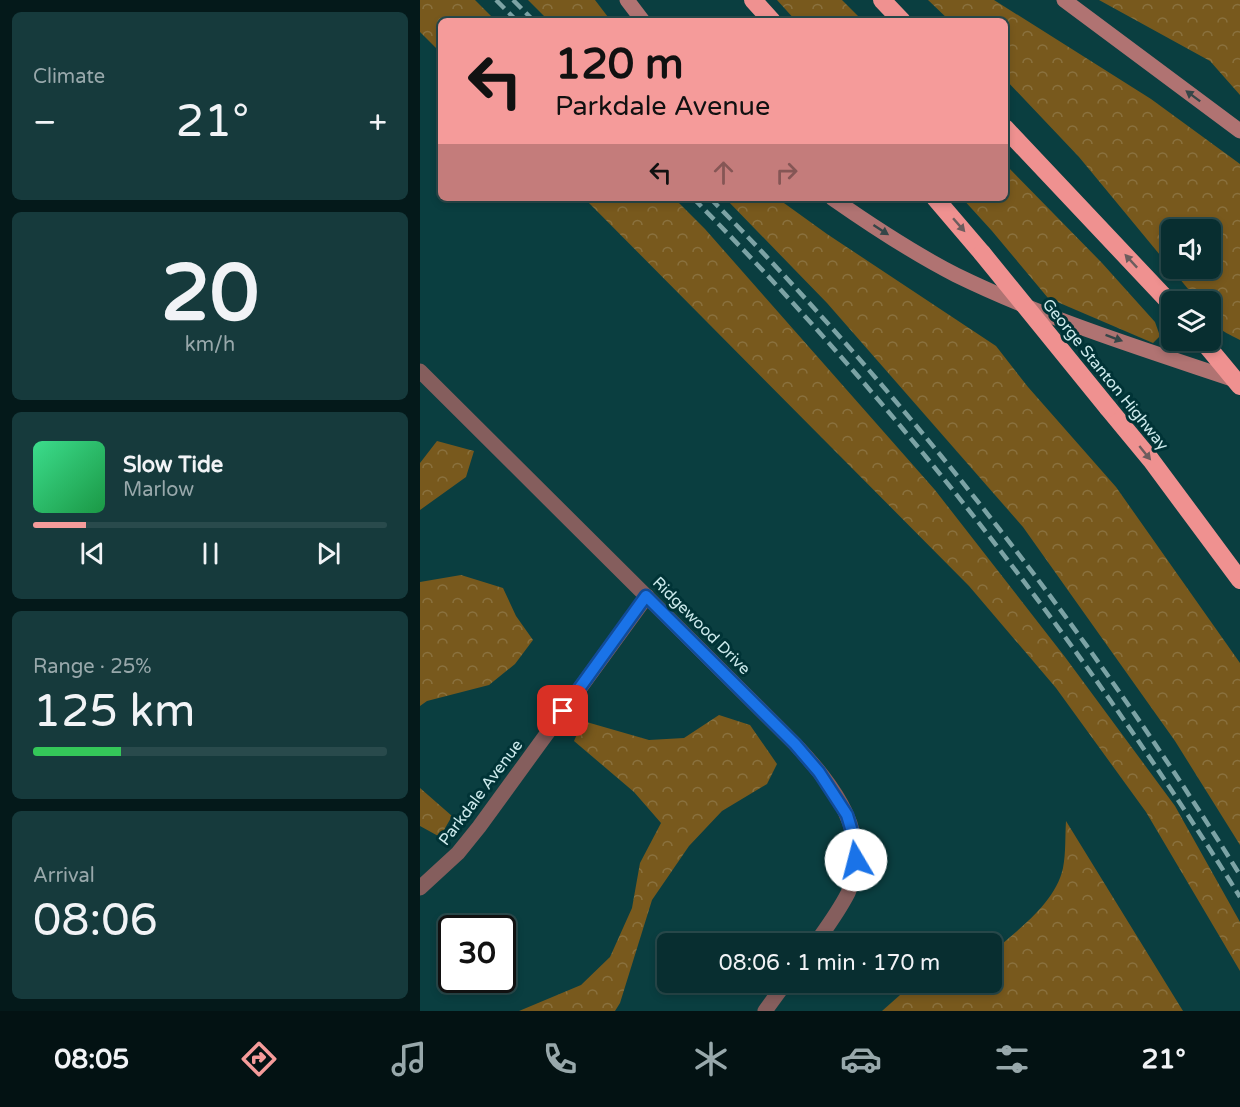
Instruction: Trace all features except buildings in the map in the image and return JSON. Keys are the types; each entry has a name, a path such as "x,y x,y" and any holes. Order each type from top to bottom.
{"highway":[{"path":"753,0 769,18"},
{"path":"882,0 899,18"},
{"path":"1008,132 1161,293"},
{"name":"George Stanton Highway","path":"938,201 982,252 1151,460 1240,580"},
{"path":"1212,351 1240,384"}],"main road":[{"path":"627,0 642,18"},
{"path":"1064,0 1240,131"},
{"path":"837,201 915,252 996,293 1240,384"}],"street":[{"name":"Ridgewood Drive","path":"420,371 795,744 830,786 847,815 856,845 856,860 853,877 839,908 822,933"},
{"name":"Parkdale Avenue","path":"420,888 458,853 479,827 646,596"},
{"path":"765,1011 778,993"}],"green space":[{"path":"420,0 475,0 493,18 438,18 438,50 420,32"},
{"path":"528,0 595,0 609,18 546,18"},
{"path":"777,0 842,0 860,18 793,18"},
{"path":"928,0 994,0 1151,99 1240,164 1240,340 1221,329 1221,291 1190,291 1180,279 1221,279 1221,219 1161,219 1161,256 1079,157 1008,82 1008,18 947,18"},
{"path":"1099,0 1240,0 1240,95 1210,61"},
{"path":"1008,167 1102,263 1155,322 1160,336 1153,343 1048,298 965,201 1008,201"},
{"path":"587,201 677,201 705,229 935,490 1065,657 1175,806 1240,922 1240,971 1146,812 1056,688 969,586"},
{"path":"728,201 781,201 996,346 1028,387 1116,487 1240,663 1240,845 1175,741 1023,527 827,303"},
{"path":"437,441 474,451 466,477 420,510 420,463"},
{"path":"461,575 503,588 516,616 533,640 515,664 489,685 427,701 420,706 420,582"},
{"path":"719,715 750,725 777,764 767,784 722,811 689,846 652,900 620,1003 615,1011 519,1011 581,985 610,957 632,908 640,863 661,823 634,792 574,741 583,721 649,740 684,738"},
{"path":"420,788 452,816 440,837 420,826"},
{"path":"1066,821 1183,1011 882,1011 902,993 1002,993 1002,944 1034,915 1052,893 1063,868"}],"railway":[{"path":"496,0 514,18"},
{"path":"513,0 531,18"},
{"path":"696,201 845,361 986,532 1118,712 1240,897"},
{"path":"713,201 856,356 994,522 1122,695 1240,875"}],"route":[{"path":"563,711 646,596 808,757 830,786 847,815 856,845 856,860"}]}
